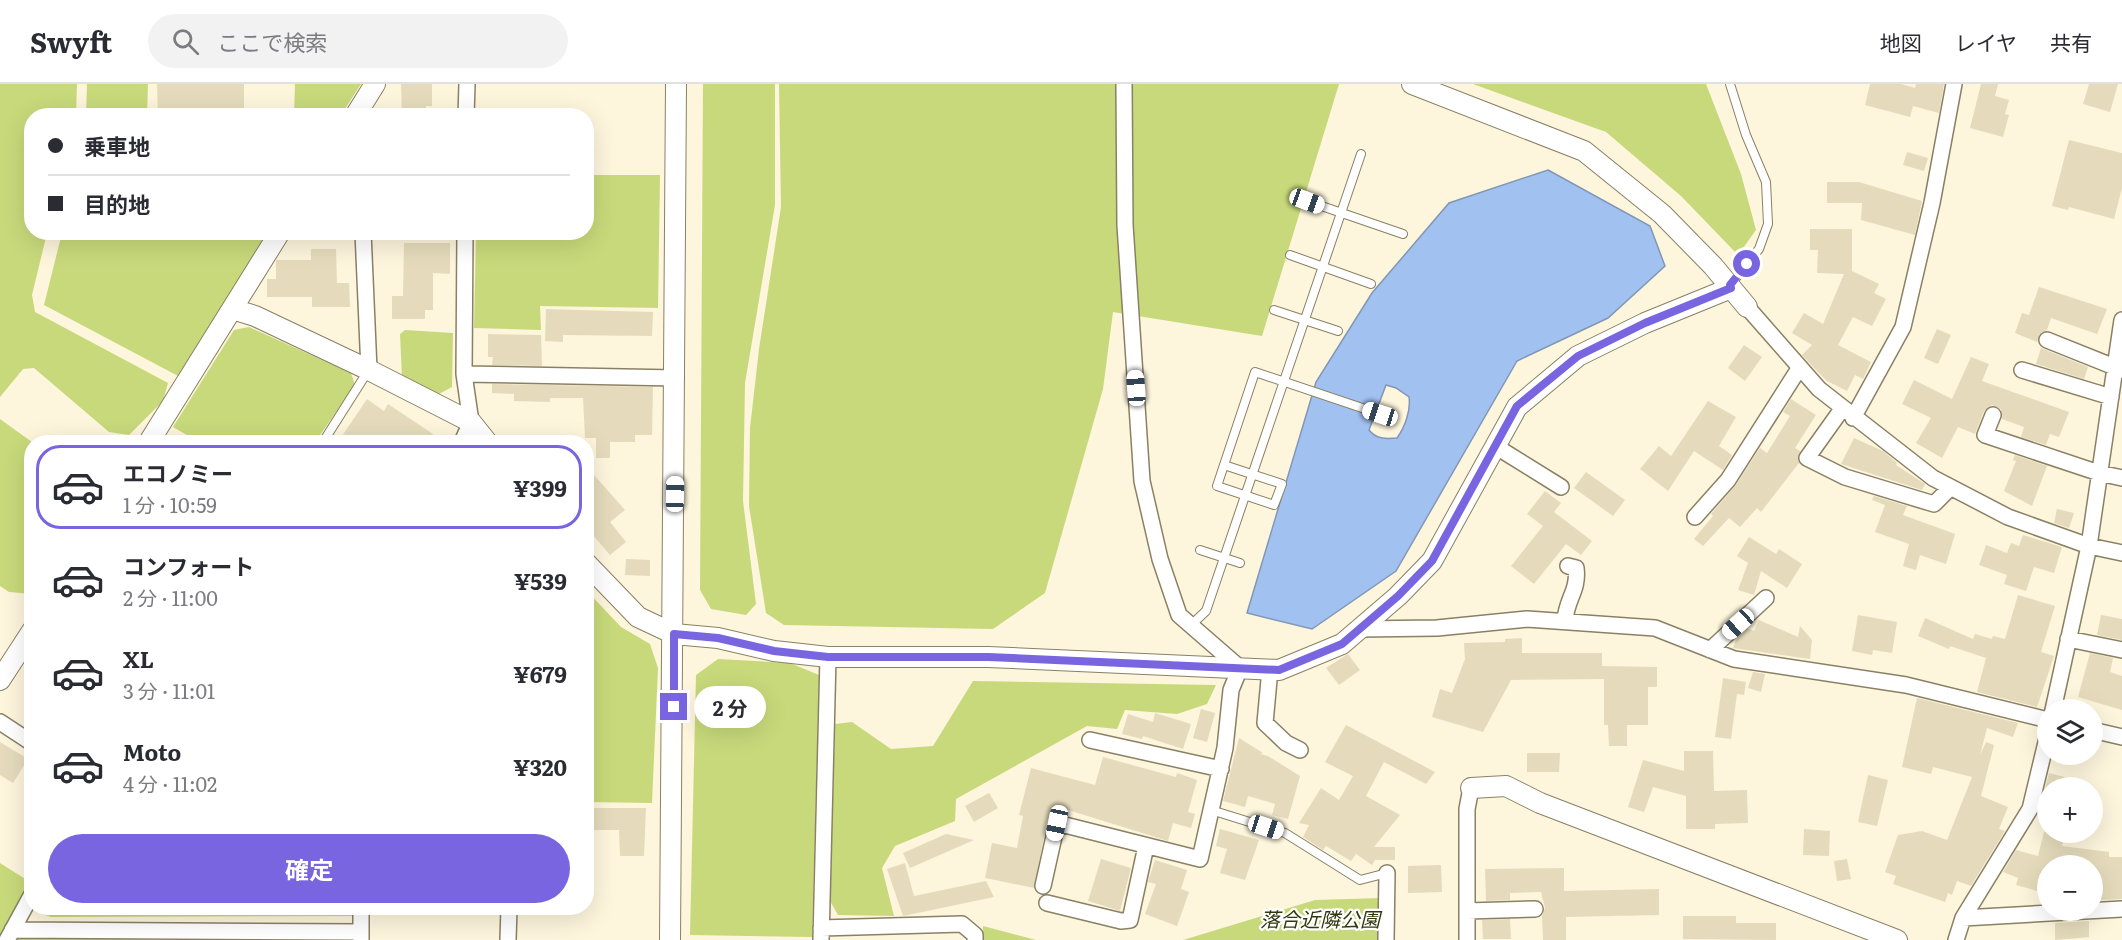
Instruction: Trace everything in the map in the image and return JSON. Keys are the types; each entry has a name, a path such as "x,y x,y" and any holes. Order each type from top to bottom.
{"street":[{"path":"360,108 375,84"},
{"path":"466,108 467,84"},
{"path":"670,940 676,378 676,84"},
{"path":"1124,84 1125,225 1142,481 1160,559 1179,615 1240,668"},
{"path":"1412,84 1584,150 1662,214 1730,286 1819,389 1950,488 2008,516 2089,546 2122,553"},
{"path":"1950,488 1934,504 1845,477 1807,458 1848,413 1903,327 1932,203 1954,84"},
{"path":"153,435 275,240"},
{"path":"363,240 369,370"},
{"path":"465,240 464,374 471,422 465,435"},
{"path":"594,571 638,617 674,634 718,638 774,651 828,657 988,657 1279,670 1342,644 1398,596 1432,561 1517,406 1578,356 1645,323 1730,286"},
{"path":"232,309 255,316 369,370 471,422 481,435"},
{"path":"2055,699 2089,546 2111,397 2119,369 2122,320"},
{"path":"2047,340 2119,369"},
{"path":"1695,518 1728,480 1800,368"},
{"path":"2022,370 2111,397"},
{"path":"464,374 676,378"},
{"path":"1993,415 1985,435 2099,473 2122,478"},
{"path":"1495,446 1561,486"},
{"path":"1565,621 1566,605 1578,586 1576,568 1568,566"},
{"path":"1710,650 1766,598"},
{"path":"1359,629 1437,628 1527,620 1655,628 1734,659 1906,685 2037,717"},
{"path":"2068,639 2122,650"},
{"path":"0,681 24,644"},
{"path":"828,657 821,934 962,924 975,934 975,940"},
{"path":"1043,886 1057,823 1200,860 1221,769 1231,690 1240,668"},
{"path":"1270,669 1265,723 1286,743 1300,750"},
{"path":"0,722 24,738"},
{"path":"2103,733 2122,737"},
{"path":"1090,740 1221,769"},
{"path":"1956,940 1962,918 2030,809 2041,765"},
{"path":"1467,940 1467,808 1471,788 1506,786 1540,803 1897,940"},
{"path":"1047,903 1121,921 1130,920 1146,846"},
{"path":"1386,940 1387,873"},
{"path":"24,908 9,935 361,936 361,915"},
{"path":"1467,911 1535,909"},
{"path":"1962,918 2122,909"},
{"path":"508,940 509,915"}],"lane":[{"path":"1730,84 1746,135 1766,182 1768,224 1759,249 1730,286"},
{"path":"1191,625 1206,611 1361,154"},
{"path":"1307,201 1403,234"},
{"path":"1290,255 1371,284"},
{"path":"1274,310 1338,331"},
{"path":"327,435 369,370"},
{"path":"1224,465 1282,484 1274,505 1217,486 1224,465 1255,372 1380,414"},
{"path":"1200,550 1240,563"},
{"path":"1210,809 1285,833 1360,880 1387,873"}],"green space":[{"path":"0,84 77,84 76,108 24,108 24,240 45,240 32,295 35,312 168,383 163,401 129,435 109,432 34,368 23,369 0,397"},
{"path":"87,84 148,84 147,108 86,108"},
{"path":"295,84 361,84 346,108 294,108"},
{"path":"703,84 775,84 775,205 745,383 743,501 756,604 746,615 711,609 700,590"},
{"path":"779,84 1339,84 1262,336 1113,312 1103,389 1045,593 993,629 784,625 766,613 749,506 750,428 759,349 781,207"},
{"path":"1473,84 1706,84 1741,174 1756,230 1738,255 1681,196 1606,132"},
{"path":"594,175 660,175 658,308 540,306 541,330 474,328 476,240 594,240"},
{"path":"60,240 265,240 180,377 44,305"},
{"path":"249,327 351,373 355,385 320,435 187,435 173,427 234,330"},
{"path":"405,330 453,333 452,387 437,395 402,378 400,334"},
{"path":"0,419 24,436 24,593 9,592 0,586"},
{"path":"594,598 621,627 650,644 658,668 652,803 594,802"},
{"path":"718,659 790,663 819,675 812,937 690,935 696,675"},
{"path":"973,681 1216,685 1207,704 1177,714 1125,710 1117,729 1087,726 956,799 955,821 895,846 882,868 894,916 838,915 830,901 835,724 852,722 891,749 933,746"},
{"path":"0,863 24,878 24,893 0,939"},
{"name":"落合近隣公園","path":"1381,898 1381,940 1183,940 1315,900"},
{"path":"46,915 354,915 354,916 51,917"},
{"path":"983,926 1036,940 983,940"},
{"path":"17,937 172,940 16,940"}],"water":[{"path":"1548,170 1650,226 1665,266 1608,318 1517,361 1396,571 1312,629 1247,613 1316,382 1372,293 1449,203","holes":["1386,385 1396,388 1409,397 1405,424 1397,438 1378,437 1369,430"]}],"building":[{"path":"157,84 244,84 244,108 158,108"},
{"path":"401,84 432,84 432,106 402,108"},
{"path":"1870,84 1901,84 1915,88 1916,84 1944,84 1939,113 1913,106 1910,117 1865,105"},
{"path":"1981,84 1998,84 1995,96 2009,100 2005,114 2009,115 2003,137 1970,128"},
{"path":"2089,84 2118,84 2110,112 2083,104"},
{"path":"2069,140 2122,153 2122,188 2114,219 2069,207 2068,210 2052,206"},
{"path":"1907,152 1928,158 1924,171 1903,165"},
{"path":"1827,182 1859,182 1922,201 1915,235 1861,220 1862,203 1827,203"},
{"path":"1810,229 1852,229 1852,271 1879,284 1874,293 1886,299 1872,326 1853,317 1838,345 1871,362 1863,379 1855,375 1847,391 1827,381 1816,370 1802,355 1812,345 1792,333 1804,313 1823,324 1844,274 1817,273 1818,250 1810,250"},
{"path":"404,243 450,243 450,274 433,273 433,310 425,310 425,319 392,319 392,296 403,296"},
{"path":"311,249 336,249 337,283 349,283 350,307 312,307 312,297 267,297 267,279 276,279 276,260 311,260"},
{"path":"2039,287 2107,309 2097,334 2051,318 2047,330 2041,333 2037,342 2015,333 2022,313 2029,315"},
{"path":"546,309 653,312 652,336 563,335 563,342 545,341"},
{"path":"1937,329 1951,335 1938,364 1924,358"},
{"path":"488,334 541,335 542,366 492,365 493,357 488,357"},
{"path":"1744,345 1762,357 1745,381 1728,368"},
{"path":"2041,348 2088,367 2084,379 2036,364"},
{"path":"1971,357 1989,364 1982,381 2069,412 2059,437 2050,434 2046,445 2021,437 2024,427 2002,419 2001,409 1992,405 1984,411 1975,434 1958,427 1942,458 1916,443 1931,418 1902,404 1914,380 1952,399"},
{"path":"492,384 653,387 652,435 635,435 635,442 610,442 610,458 596,458 596,438 594,435 585,435 583,398 550,398 550,402 514,401 514,394 492,393"},
{"path":"367,399 384,411 388,404 433,434 432,435 343,435"},
{"path":"1791,399 1816,415 1795,448 1800,451 1799,463 1761,512 1757,508 1740,527 1729,518 1703,546 1694,539 1713,516 1711,514 1736,485 1760,448 1767,453 1790,416 1783,412"},
{"path":"1708,401 1736,417 1719,446 1732,455 1723,470 1694,451 1668,491 1640,469 1659,446 1671,456"},
{"path":"1854,438 1883,451 1897,463 1896,465 1925,484 1922,490 1841,464"},
{"path":"2015,455 2047,466 2032,506 2004,491 2016,461 2013,460"},
{"path":"1586,472 1625,500 1613,516 1574,488"},
{"path":"594,475 625,510 610,522 626,542 610,555 594,536"},
{"path":"1545,491 1561,503 1554,512 1592,541 1581,555 1566,544 1534,584 1511,566 1543,526 1527,514"},
{"path":"1874,496 1907,506 1903,515 1955,534 1946,564 1920,555 1916,570 1903,566 1909,544 1875,532 1885,505 1872,500"},
{"path":"2057,509 2074,513 2069,528 2054,523"},
{"path":"2023,535 2062,547 2054,573 2034,567 2026,591 2004,584 2007,575 1979,565 1986,545 2007,553 2011,543 2019,546"},
{"path":"1749,537 1776,554 1779,549 1802,564 1787,588 1761,571 1754,595 1738,590 1748,563 1737,556"},
{"path":"626,559 650,560 650,576 625,575"},
{"path":"2018,595 2055,606 2041,652 2054,656 2040,699 2037,699 2037,707 1977,692 1986,658 1950,646 1949,649 1918,636 1925,618 1973,639 1975,634 1992,639 1993,636 2005,639"},
{"path":"1858,615 1897,622 1892,653 1873,650 1872,655 1852,651"},
{"path":"2101,615 2122,619 2122,640 2097,635"},
{"path":"1759,620 1798,637 1800,626 1812,640 1810,659 1733,648 1737,638 1747,628 1754,631"},
{"path":"1522,638 1522,653 1602,653 1602,666 1657,667 1657,687 1648,687 1648,725 1627,725 1627,746 1609,746 1608,725 1604,725 1604,679 1511,680 1483,732 1432,717 1440,689 1452,693 1465,659 1464,643 1505,642 1505,639"},
{"path":"2090,653 2113,658 2110,672 2122,676 2122,710 2103,704 2103,699 2078,697"},
{"path":"1348,654 1360,670 1339,685 1326,668"},
{"path":"1753,672 1765,674 1761,692 1748,688"},
{"path":"1723,678 1746,682 1744,695 1737,694 1731,739 1715,737"},
{"path":"1917,698 2018,723 2013,737 1987,728 1980,755 1986,742 1994,745 1981,796 2008,807 1999,829 2005,831 1971,886 1957,881 1952,895 1948,893 1945,902 1893,884 1896,876 1885,872 1898,835 1922,831 1947,840 1972,777 1933,767 1931,774 1902,767"},
{"path":"1201,709 1215,713 1207,742 1193,738"},
{"path":"1155,713 1191,724 1183,749 1143,736 1142,739 1122,734 1128,714 1153,722"},
{"path":"1346,725 1435,772 1426,784 1384,762 1366,796 1400,815 1374,847 1395,847 1395,860 1375,860 1372,865 1356,854 1351,861 1326,846 1323,850 1303,837 1309,825 1299,823 1321,788 1339,800 1353,776 1325,762"},
{"path":"1239,738 1263,753 1260,754 1268,756 1300,776 1288,819 1272,815 1275,804 1248,796 1245,807 1223,801"},
{"path":"0,742 24,757 24,765 13,783 0,775"},
{"path":"1684,751 1713,751 1714,791 1747,790 1748,823 1715,824 1715,829 1686,829 1686,796 1653,787 1644,812 1628,807 1643,760 1684,771"},
{"path":"1527,753 1560,753 1559,772 1527,772"},
{"path":"1103,757 1176,777 1177,773 1197,780 1188,812 1195,814 1191,828 1173,823 1168,841 1065,809 1063,813 1054,810 1047,821 1034,888 985,878 992,843 1017,848 1023,816 1019,815 1031,768 1095,785"},
{"path":"2049,773 2065,777 2048,777"},
{"path":"1868,775 1888,780 1877,826 1858,822"},
{"path":"989,793 998,808 974,822 965,806"},
{"path":"594,808 646,808 644,856 620,856 619,830 594,830"},
{"path":"1220,829 1259,840 1245,880 1220,873 1227,849 1216,846"},
{"path":"1804,829 1830,831 1829,856 1803,855"},
{"path":"946,834 974,840 910,868 903,853"},
{"path":"2041,843 2063,843 2062,846 2109,852 2109,857 2122,857 2122,899 2103,900 2103,855 2038,855"},
{"path":"2016,850 2037,856 2037,891 2016,885 2018,878 2003,872"},
{"path":"1101,859 1131,868 1120,911 1088,901"},
{"path":"1847,859 1851,879 1837,881 1834,861"},
{"path":"1155,860 1187,870 1181,889 1189,892 1177,926 1145,914 1156,884 1148,882"},
{"path":"905,863 914,896 986,881 994,897 903,916 887,869"},
{"path":"1441,865 1442,892 1408,893 1408,866"},
{"path":"1564,868 1564,891 1659,889 1659,915 1566,917 1566,940 1543,940 1542,916 1545,908 1541,892 1510,893 1510,900 1486,901 1485,869"},
{"path":"1683,916 1736,916 1736,923 1776,923 1776,940 1683,939"},
{"path":"1510,919 1511,939 1483,939 1482,920"},
{"path":"2089,921 2089,937 2055,940 2055,923"}],"route":[{"path":"674,707 674,634 718,638 774,651 828,657 988,657 1279,670 1342,644 1398,596 1432,561 1517,406 1578,356 1645,323 1731,288 1730,285 1747,264"}]}
